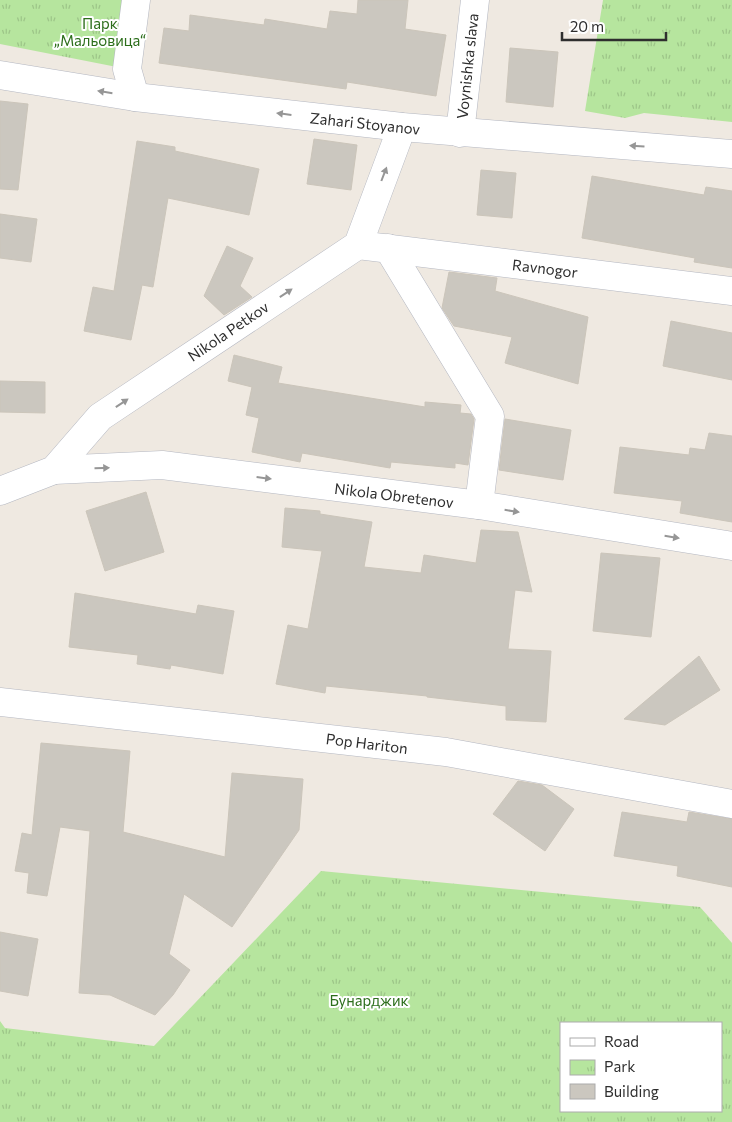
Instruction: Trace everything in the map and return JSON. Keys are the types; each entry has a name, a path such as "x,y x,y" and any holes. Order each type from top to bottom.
{"street":[{"path":"135,97 127,69 136,0"},
{"name":"Voynishka slava","path":"460,133 475,0"},
{"name":"Zahari Stoyanov","path":"0,75 135,97 402,127 732,154"},
{"path":"358,245 402,127"},
{"name":"Ravnogor","path":"358,245 732,291"},
{"name":"Nikola Petkov","path":"0,491 54,470 100,417 358,245"},
{"path":"388,248 490,416 479,505"},
{"name":"Nikola Obretenov","path":"54,470 162,465 479,505 732,546"},
{"name":"Pop Hariton","path":"0,702 446,752 732,804"}],"green space":[{"name":"Парк „Мальовица“","path":"0,0 136,0 127,69 0,44"},
{"path":"603,0 732,0 732,122 644,113 625,118 585,111"},
{"name":"Бунарджик","path":"321,871 700,907 732,943 732,1122 0,1122 0,1021 5,1028 154,1046"}],"building":[{"path":"358,0 408,0 405,29 446,35 436,96 347,82 346,89 159,63 164,28 189,31 190,15 264,25 265,19 327,29 330,11 357,14"},
{"path":"510,48 558,52 553,107 506,102"},
{"path":"0,101 28,104 18,190 0,189"},
{"path":"314,139 357,145 351,190 307,184"},
{"path":"137,141 175,147 175,151 259,169 249,215 168,198 153,287 142,285 131,340 84,331 93,287 114,291"},
{"path":"481,170 516,173 512,218 477,215"},
{"path":"592,176 704,195 706,187 732,191 732,268 694,262 695,258 582,238"},
{"path":"0,214 37,219 31,262 0,258"},
{"path":"227,246 253,258 240,286 252,297 224,315 204,296"},
{"path":"449,272 497,278 495,291 588,317 578,384 505,363 512,337 454,326 442,308"},
{"path":"671,321 732,333 732,380 663,366"},
{"path":"234,355 282,367 278,383 425,407 425,402 461,405 460,413 471,414 474,419 468,465 455,463 455,468 391,462 390,468 302,453 300,462 252,452 259,418 246,415 252,387 228,381"},
{"path":"0,381 45,382 45,413 0,412"},
{"path":"505,419 571,430 563,480 499,470"},
{"path":"709,433 732,436 732,522 680,513 682,501 614,493 620,447 689,455 690,448 705,450"},
{"path":"146,492 164,552 105,571 86,511"},
{"path":"285,508 320,511 320,514 372,522 364,567 421,573 424,555 476,563 481,530 518,532 532,592 515,590 508,649 551,651 546,722 506,720 506,706 326,686 325,693 276,684 288,625 308,629 322,551 282,547"},
{"path":"601,553 660,558 651,637 593,631"},
{"path":"75,593 196,614 198,605 234,611 223,674 171,665 170,669 137,664 138,655 69,647"},
{"path":"699,656 720,690 665,725 624,719"},
{"path":"41,743 130,751 123,832 225,857 232,773 303,779 299,830 232,927 184,894 169,954 190,970 173,995 155,1015 110,995 79,993 90,831 60,827 47,896 27,893 29,873 15,871 22,833 32,835"},
{"path":"518,781 542,785 574,809 545,851 493,814"},
{"path":"622,812 687,822 689,812 732,819 732,887 677,876 678,866 614,856"},
{"path":"0,932 38,939 28,996 0,991"}]}
